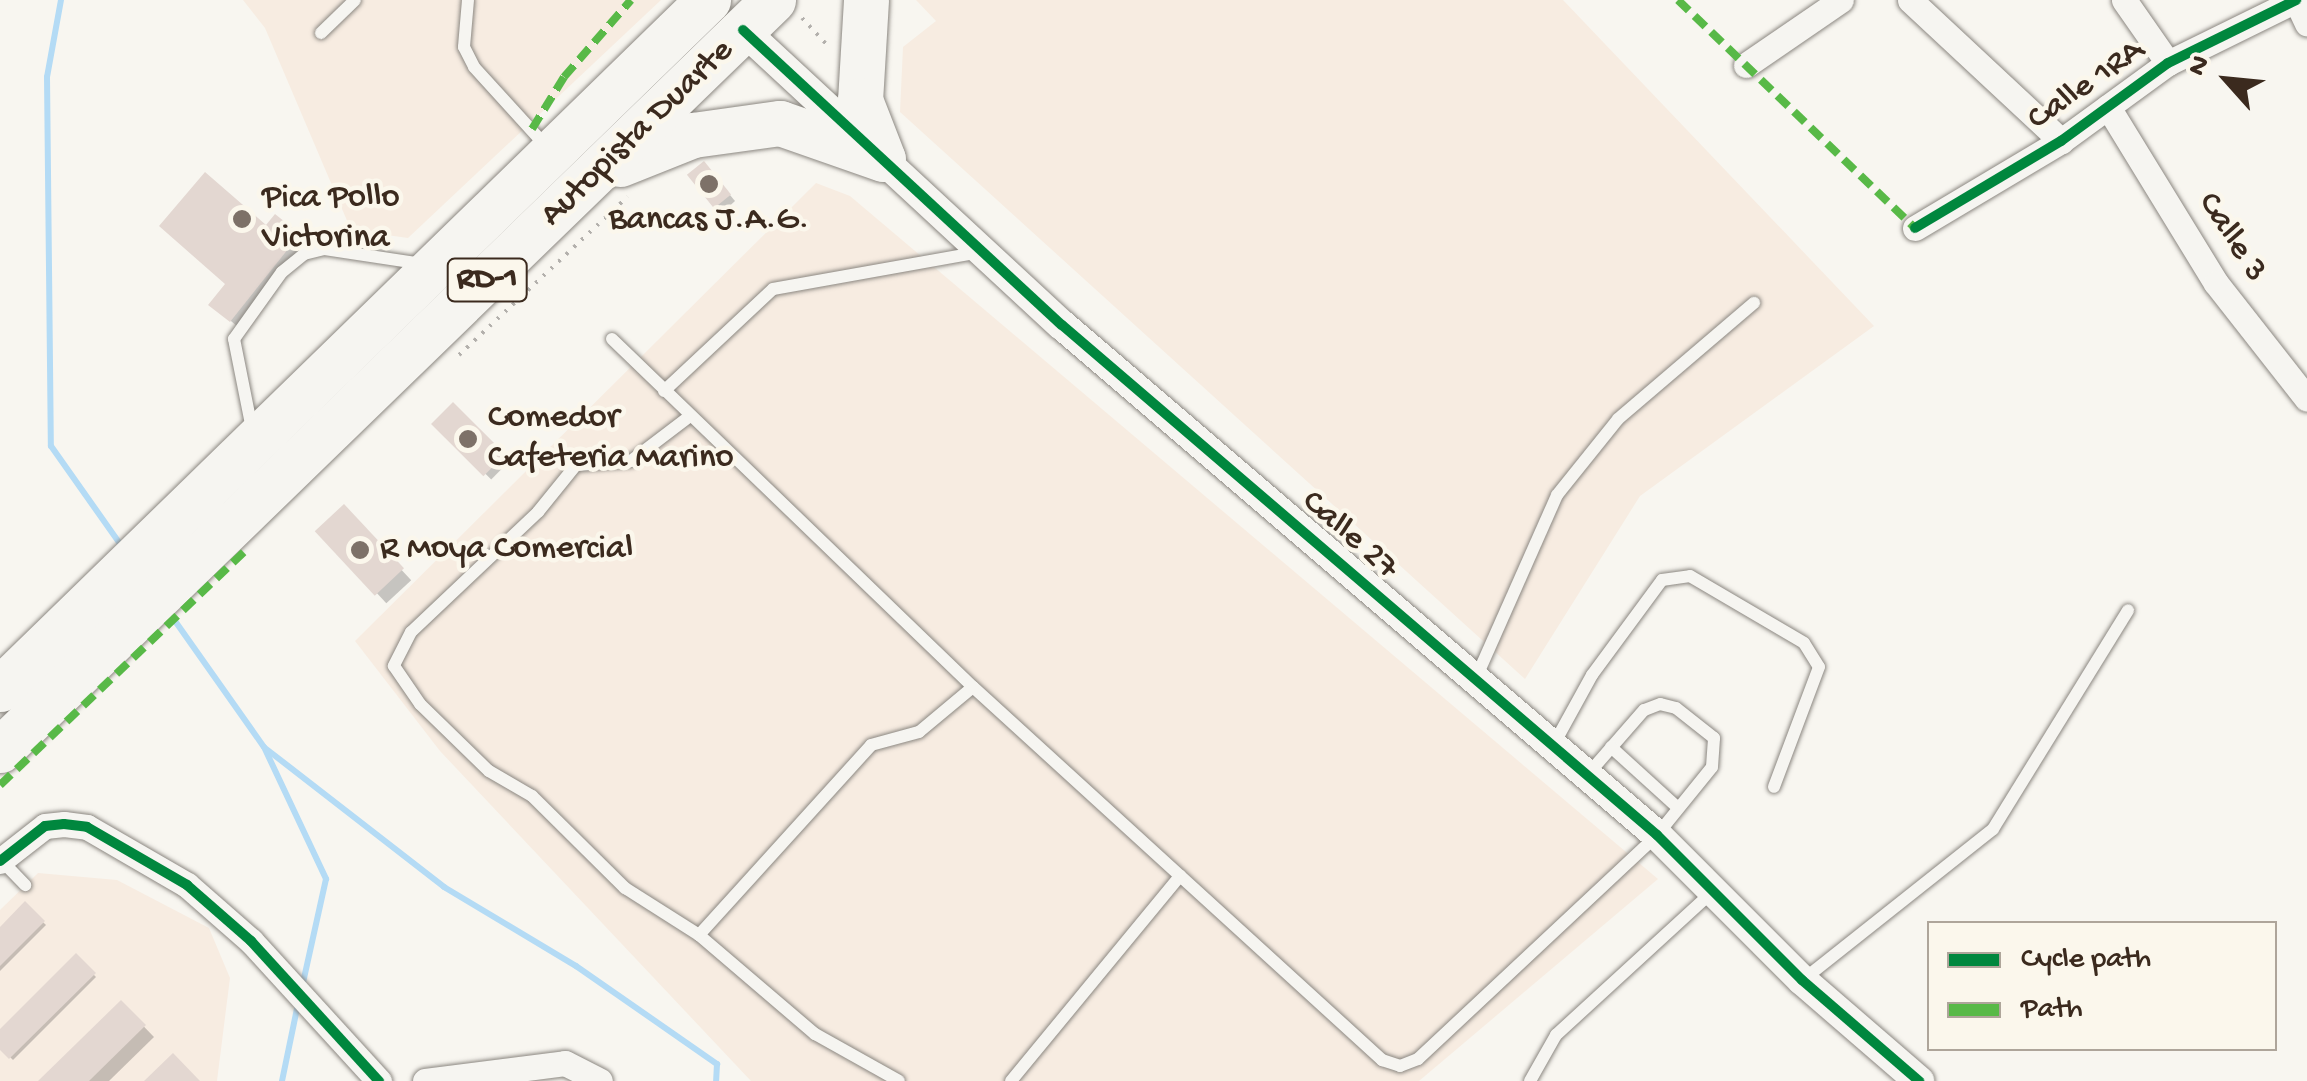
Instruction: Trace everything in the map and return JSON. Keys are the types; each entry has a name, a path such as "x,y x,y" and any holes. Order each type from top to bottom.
{"highway":[{"name":"Autopista Duarte","path":"0,689 160,527 708,0"},
{"path":"866,0 860,100 883,160"},
{"name":"Autopista Duarte","path":"0,750 198,556 615,182 770,14"},
{"path":"615,182 693,135 780,123 883,160"}],"street":[{"path":"1746,65 1840,0"},
{"path":"1910,0 2061,141"},
{"path":"2124,0 2168,63"},
{"path":"2296,0 2307,24"},
{"name":"Calle 1RA","path":"1915,228 2061,141 2168,63 2296,0"},
{"name":"Calle 27","path":"770,14 810,93 983,252 1657,835 1802,980 1910,1078"},
{"name":"Calle 3","path":"2108,107 2216,283 2307,399"},
{"path":"0,860 45,826 86,827 187,885 250,941 379,1081"},
{"path":"425,1081 565,1063 600,1081"}],"lane":[{"path":"321,33 355,0"},
{"path":"468,0 464,47 474,67 550,152"},
{"path":"254,436 234,340 282,272 304,254 324,249 432,266"},
{"path":"664,391 772,289 983,252"},
{"path":"1474,680 1557,495 1618,419 1754,302"},
{"path":"612,339 973,687 1382,1060 1400,1066 1418,1059 1657,835 1712,767 1714,738 1676,708 1660,704 1644,710 1587,775"},
{"path":"690,416 631,461 576,466 538,512 411,632 394,666 420,704 490,771 532,796 625,888 699,935 815,1034 899,1081"},
{"path":"1552,746 1592,675 1662,580 1690,576 1804,644 1819,667 1774,786"},
{"path":"1802,980 1993,828 2128,610"},
{"path":"699,935 871,745 919,732 973,687"},
{"path":"1611,747 1678,808"},
{"path":"0,860 25,885"},
{"path":"1012,1081 1180,876"},
{"path":"1530,1081 1556,1035 1713,892"}],"path":[{"path":"770,14 840,59 810,93"},
{"path":"448,366 615,182"}],"shaded area":[{"path":"243,0 661,0 408,238 351,230 265,28"},
{"path":"916,0 1563,0 1874,326 1640,496 1525,679 900,112 903,47 936,21"},
{"path":"816,183 850,196 1658,879 1419,1081 751,1081 440,751 355,641"},
{"path":"38,873 117,880 209,928 230,978 217,1081 0,1081 0,910"}],"building":[{"name":"Bancas J.A.G.","path":"704,161 731,194 714,208 687,175"},
{"path":"205,172 266,225 275,214 300,234 230,322 208,305 225,284 159,226"},
{"name":"Comedor Cafeteria Marino","path":"453,402 505,454 483,476 431,424"},
{"name":"R Moya Comercial","path":"344,504 404,568 375,596 315,531"},
{"path":"25,901 45,921 0,966 0,927"},
{"path":"76,953 96,973 9,1059 0,1050 0,1029"},
{"path":"121,1000 146,1025 89,1081 38,1081"},
{"path":"173,1053 200,1081 144,1081"}],"waterway":[{"path":"61,0 47,77 51,446 123,548"},
{"path":"168,611 264,747 326,879 302,987"},
{"path":"265,748 444,887 576,966 717,1064 716,1081"},
{"path":"282,1081 298,1004"}],"marked path":[{"path":"532,129 564,77 631,0"},
{"path":"1678,0 1915,228"},
{"path":"0,785 248,548"}],"cycle path":[{"path":"1915,228 2061,141 2168,63 2296,0"},
{"path":"743,30 1062,325 1657,835 1802,980 1919,1081"},
{"path":"0,861 45,826 64,824 87,827 187,885 251,941 379,1081"}],"place":[{"name":"Bancas J.A.G.","path":"709,184"},
{"name":"Pica Pollo Victorina","path":"242,219"},
{"name":"Comedor Cafeteria Marino","path":"468,439"},
{"name":"R Moya Comercial","path":"360,550"}]}
